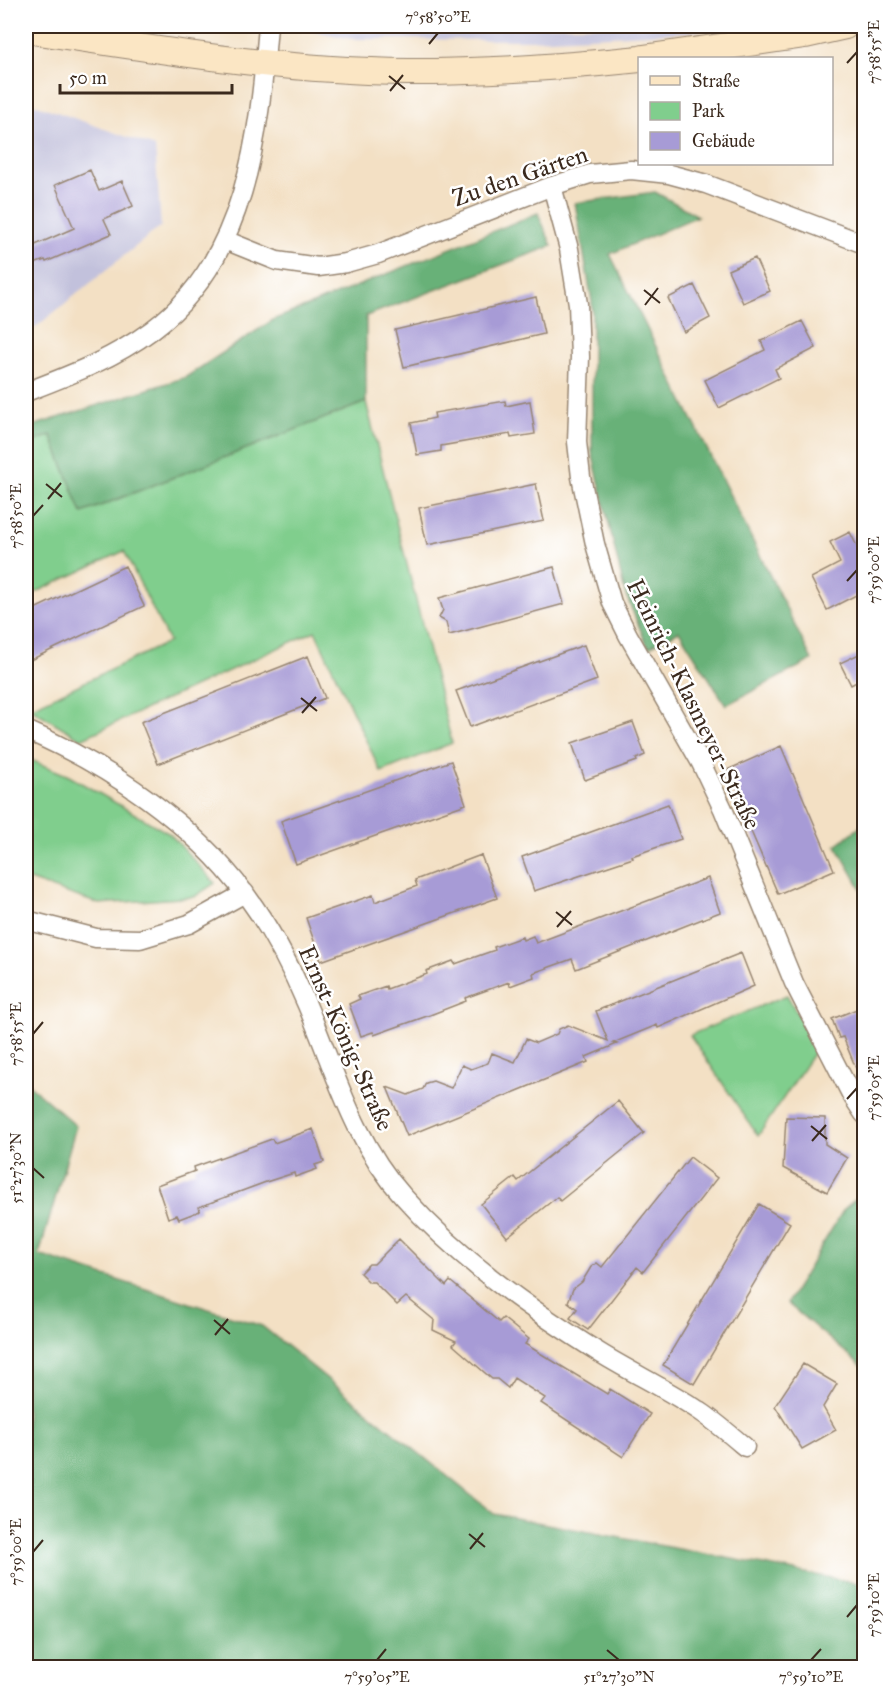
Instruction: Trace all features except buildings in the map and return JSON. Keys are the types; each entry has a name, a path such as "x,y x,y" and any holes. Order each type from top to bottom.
{"main road":[{"path":"655,57 805,35 845,26"},
{"path":"26,30 197,56 317,68 408,72 513,70 638,59"}],"street":[{"path":"26,392 85,369 115,354 152,330 173,312 212,264 225,240 246,180 258,118 268,26"},
{"name":"Zu den Gärten","path":"225,240 277,261 318,267 346,263 378,254 552,186 590,174 631,170 669,174 715,188 864,244"},
{"name":"Heinrich-Klasmeyer-Straße","path":"552,186 569,249 578,304 580,367 578,442 581,477 595,544 612,603 701,763 723,809 794,983 851,1094 864,1114"},
{"name":"Ernst-König-Straße","path":"26,730 93,764 148,800 208,851 245,893 282,951 314,1021 345,1103 362,1138 401,1194 459,1252 507,1291 601,1353 702,1413 745,1447"},
{"path":"26,920 96,938 140,939 189,924 245,893"}],"shaded area":[{"path":"291,26 730,26 689,32 532,40 351,39"},
{"path":"26,101 155,147 161,226 26,335"}],"green space":[{"path":"655,192 698,216 610,254 812,660 726,705 679,631 648,648 625,593 592,452 592,302 575,203"},
{"path":"538,213 552,246 366,316 366,402 82,513 51,435 26,445 26,428 186,377 273,320"},
{"path":"366,402 452,743 381,772 315,631 81,739 30,708 169,642 124,551 26,597 26,445 51,435 82,513"},
{"path":"26,758 69,776 170,834 215,883 194,897 99,904 26,879"},
{"path":"864,824 864,894 836,845"},
{"path":"787,995 817,1048 758,1136 690,1035"},
{"path":"26,1082 76,1126 39,1255 262,1326 494,1514 864,1584 864,1667 26,1667"},
{"path":"864,1192 864,1368 787,1303 844,1209"}]}
